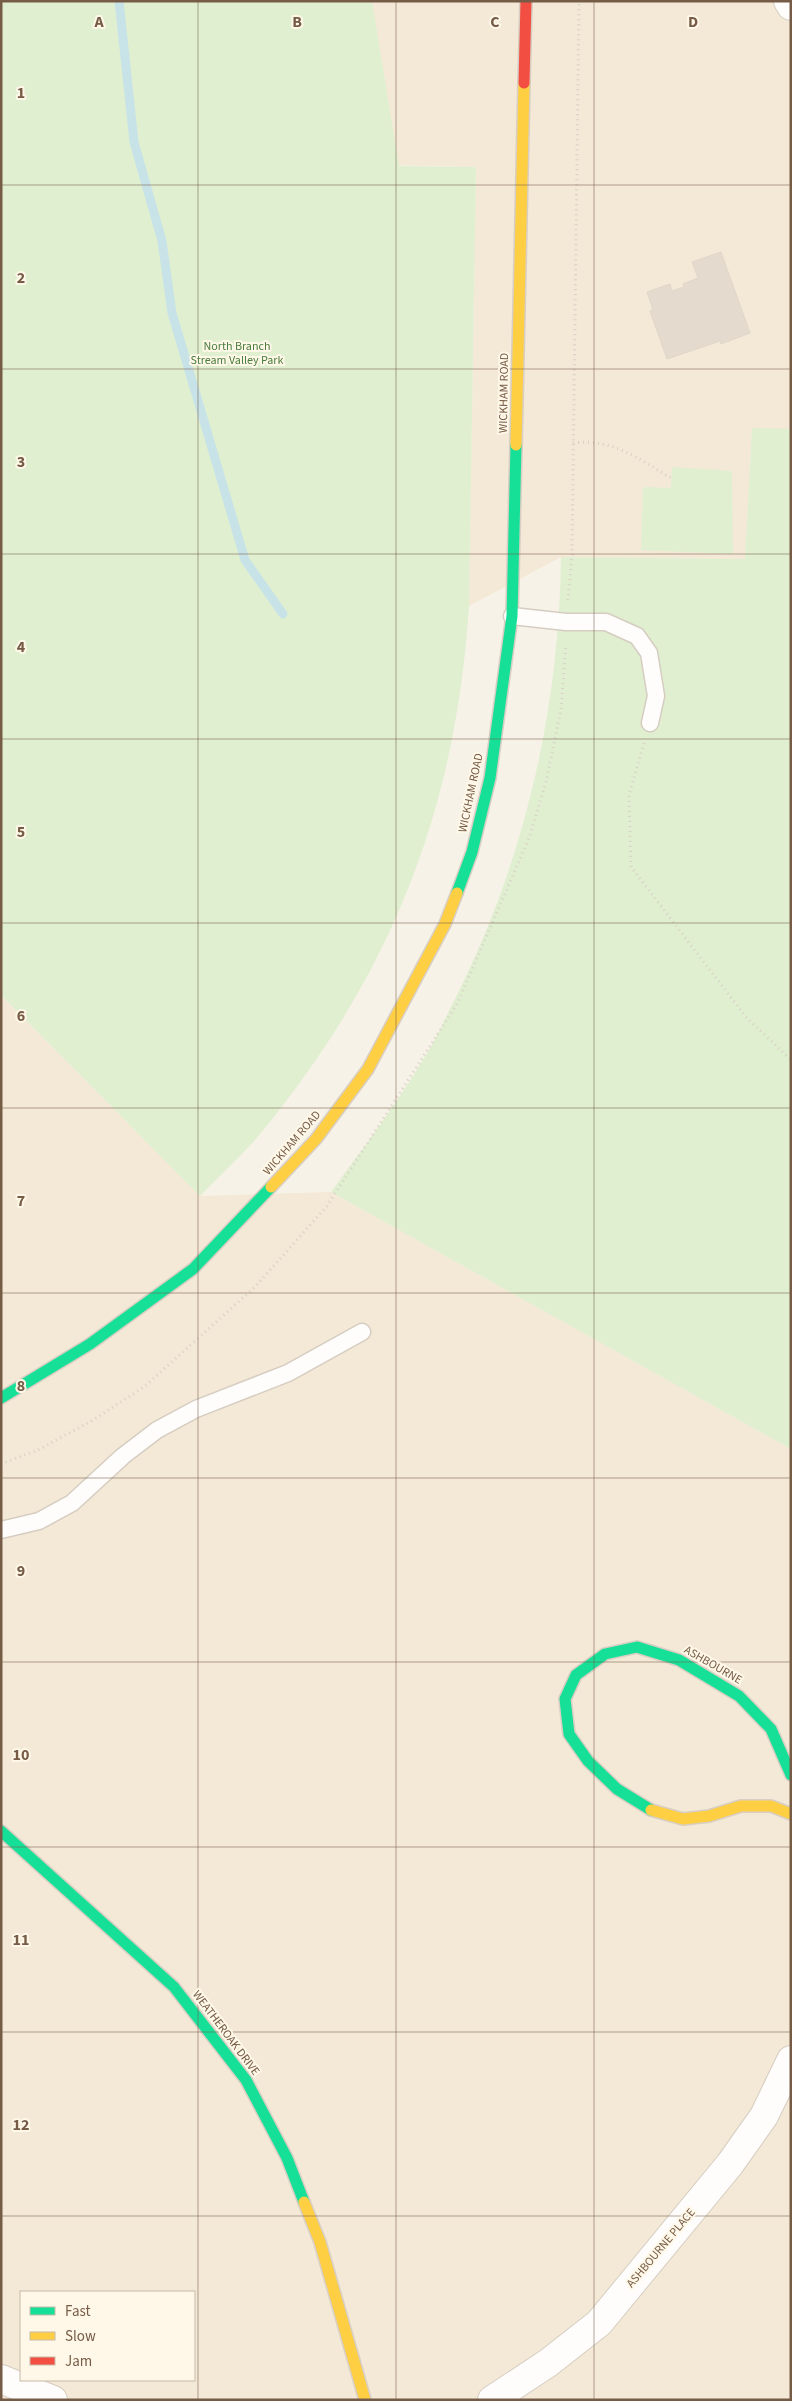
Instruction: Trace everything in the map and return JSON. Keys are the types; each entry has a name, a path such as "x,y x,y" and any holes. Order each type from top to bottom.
{"street":[{"name":"WICKHAM ROAD","path":"1,1398 90,1344 193,1269 316,1139 368,1068 445,924 472,852 490,778 512,616 526,1"},
{"path":"788,1 791,6"},
{"name":"ASHBOURNE","path":"791,1775 770,1729 739,1696 679,1660 636,1646 605,1654 576,1675 565,1700 569,1734 588,1761 617,1789 653,1811 683,1819 709,1816 741,1806 770,1806 791,1814"},
{"name":"WEATHEROAK DRIVE","path":"1,1831 174,1987 246,2080 287,2158 320,2242 365,2400"},
{"name":"ASHBOURNE PLACE","path":"492,2400 548,2363 599,2323 730,2164 764,2116 791,2060"},
{"path":"1,2379 53,2400"}],"lane":[{"path":"512,616 566,622 606,622 637,636 649,653 656,696 650,723"},
{"path":"1,1530 39,1521 72,1503 123,1456 157,1430 196,1409 288,1373 362,1332"}],"path":[{"path":"1,1464 38,1450 93,1420 144,1387 254,1287 326,1206 457,1004 529,838 546,782 561,709 566,659 566,622 572,555 579,1"},
{"path":"573,443 606,445 624,450 669,478 674,478"},
{"path":"650,723 629,795 631,867 746,1017 791,1060"}],"shaded area":[{"path":"346,1 791,1 791,429 752,429 745,559 561,557 469,606 476,167 384,165"},
{"path":"1,995 200,1196 331,1192 791,1449 791,2400 1,2400"}],"green space":[{"name":"North Branch Stream Valley Park","path":"1,1 372,1 399,166 476,167 469,606 462,680 450,751 432,818 410,884 382,947 349,1008 310,1068 258,1137 200,1196 1,995"},
{"path":"752,428 791,429 791,1449 331,1192 391,1109 432,1044 479,948 500,895 518,841 545,729 559,615 561,557 745,559"},
{"path":"672,467 732,471 733,554 641,550 643,487 671,488"}],"building":[{"path":"721,252 750,333 721,344 720,341 667,359 650,311 653,310 647,292 670,284 672,291 684,287 683,284 698,278 692,262"}],"waterway":[{"path":"119,1 134,142 162,241 172,313 245,560 283,614"}],"traffic: fast":[{"path":"457,893 472,852 490,778 512,616 516,445"},
{"path":"1,1398 90,1344 193,1269 271,1187"},
{"path":"651,1810 617,1789 588,1761 569,1734 565,1699 576,1675 605,1654 637,1647 679,1660 739,1696 771,1729 791,1775"},
{"path":"1,1831 174,1987 246,2080 287,2158 304,2202"}],"traffic: slow":[{"path":"516,445 524,83"},
{"path":"271,1187 316,1139 368,1069 445,924 457,893"},
{"path":"651,1810 683,1819 709,1816 741,1806 771,1806 791,1814"},
{"path":"304,2202 320,2242 365,2400"}],"traffic: jam":[{"path":"524,83 526,1"}]}
